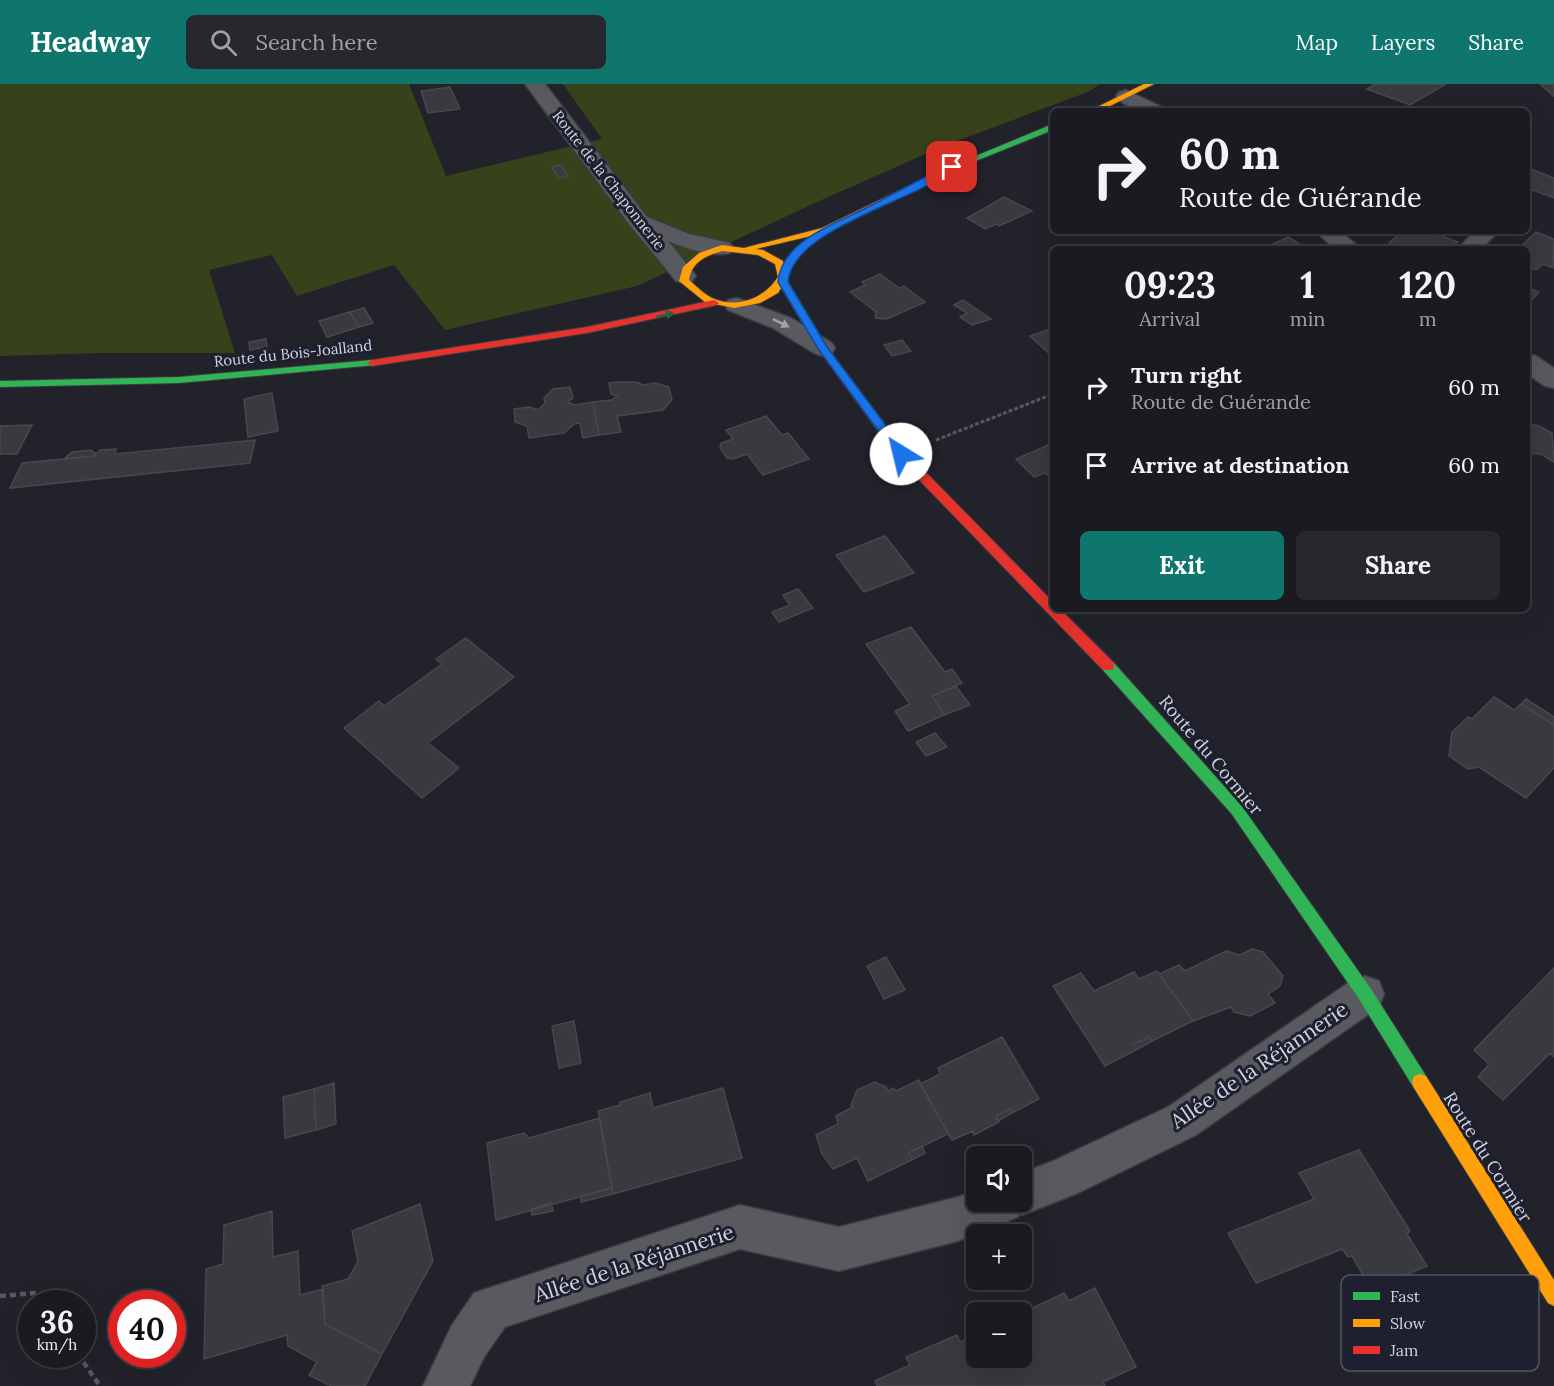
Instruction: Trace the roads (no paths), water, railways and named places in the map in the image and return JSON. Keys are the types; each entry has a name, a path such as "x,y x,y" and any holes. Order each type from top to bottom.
{"street":[{"name":"Route de la Chaponnerie","path":"535,84 681,281"},
{"path":"1100,108 1150,84"},
{"path":"1126,96 1149,108"},
{"path":"637,219 666,234 699,245 748,248 825,230 858,216 952,167 1050,128"},
{"name":"Route du Bois-Joalland","path":"0,384 179,381 269,374 434,355 766,298 777,291 789,266 825,230"},
{"path":"1330,234 1346,246"},
{"path":"1471,246 1485,234"},
{"path":"722,248 695,258 687,266 681,281 700,297 782,323 823,348"},
{"path":"748,248 768,254 781,264 789,266"},
{"name":"Route du Cormier","path":"789,266 823,348 901,454 1050,606"},
{"name":"Route du Bois-Joalland","path":"587,330 658,300"},
{"path":"1530,364 1554,380"},
{"name":"Route du Cormier","path":"1056,612 1134,692 1236,809 1365,994 1554,1297"},
{"name":"Allée de la Réjannerie","path":"1032,1190 1063,1178 1182,1121 1365,994"},
{"name":"Allée de la Réjannerie","path":"447,1386 468,1341 490,1309 529,1296 740,1227 839,1249 958,1219 977,1212"}]}
